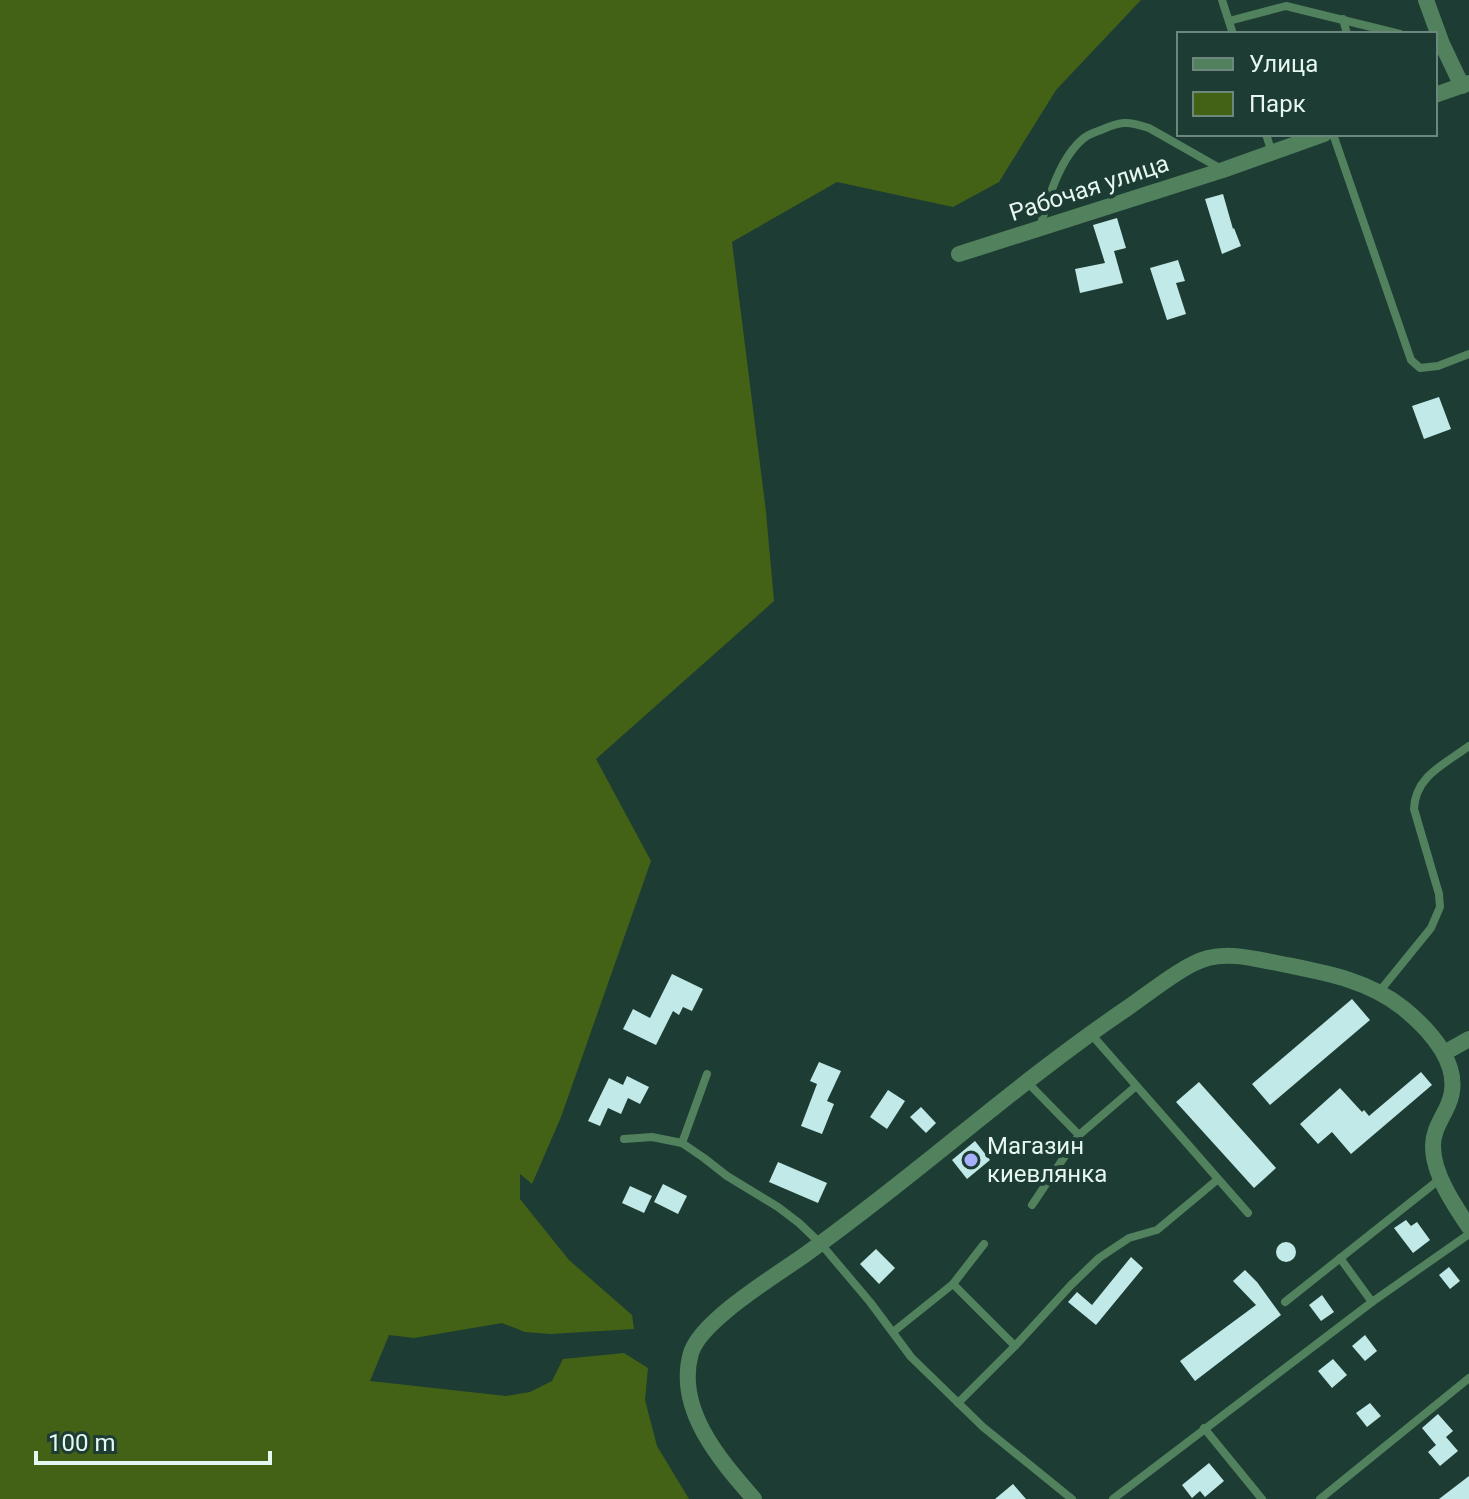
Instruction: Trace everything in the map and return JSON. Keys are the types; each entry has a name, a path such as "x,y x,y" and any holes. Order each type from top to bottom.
{"street":[{"path":"1426,0 1436,32"},
{"path":"1437,94 1466,84 1439,43"},
{"name":"Рабочая улица","path":"959,254 1223,170 1319,136"},
{"path":"754,1499 719,1455 693,1409 688,1391 688,1371 692,1350 702,1333 720,1315 821,1244 1090,1034 1187,968 1206,959 1225,956 1253,959 1343,978 1378,992 1420,1023 1444,1053 1450,1068 1453,1084 1448,1106 1434,1135 1433,1150 1451,1201 1469,1227"},
{"path":"1444,1053 1469,1039"}],"lane":[{"path":"1222,0 1232,32"},
{"path":"1229,21 1286,6 1392,32"},
{"path":"1343,19 1346,32"},
{"path":"1040,229 1053,183 1073,151 1085,137 1119,122 1149,128 1223,170"},
{"path":"1267,136 1272,153"},
{"path":"1334,136 1411,360 1420,368 1438,366 1469,354"},
{"path":"1378,992 1431,928 1440,907 1414,800 1420,784 1430,774 1469,746"},
{"path":"1090,1034 1248,1213"},
{"path":"682,1143 707,1074"},
{"path":"1027,1082 1079,1135"},
{"path":"1032,1205 1079,1135 1135,1087"},
{"path":"624,1139 652,1137 682,1143 799,1223 821,1244 911,1357 983,1427 1072,1499"},
{"path":"1285,1302 1441,1179"},
{"path":"958,1403 1099,1258 1129,1238 1157,1230 1217,1180"},
{"path":"1113,1499 1372,1302 1469,1234"},
{"path":"893,1332 953,1284 984,1244"},
{"path":"1340,1258 1372,1302"},
{"path":"953,1284 1015,1346"},
{"path":"1320,1499 1469,1378"},
{"path":"1204,1428 1262,1499"}],"green space":[{"path":"0,0 1141,0 1056,90 999,182 953,207 837,182 732,242 774,601 596,759 651,861 561,1117 532,1184 520,1174 520,1199 569,1260 632,1315 634,1329 550,1334 525,1332 502,1323 414,1338 389,1335 370,1381 506,1396 530,1392 552,1381 563,1359 624,1353 648,1368 645,1400 657,1446 689,1499 0,1499"}],"building":[{"path":"1223,194 1241,246 1222,254 1205,199"},
{"path":"1117,218 1126,248 1114,251 1123,283 1080,293 1075,269 1105,263 1093,225"},
{"path":"1178,260 1185,281 1176,283 1186,314 1167,320 1150,268"},
{"path":"1439,397 1451,429 1424,439 1412,406"},
{"path":"672,974 703,989 692,1011 683,1007 679,1015 673,1011 656,1045 623,1029 633,1009 650,1018"},
{"path":"1352,999 1370,1020 1270,1105 1252,1084"},
{"path":"819,1062 841,1071 827,1101 834,1104 822,1134 801,1126 817,1084 810,1081"},
{"path":"1421,1072 1432,1085 1351,1154 1332,1132 1318,1144 1300,1124 1340,1088 1369,1116"},
{"path":"627,1076 649,1087 640,1104 628,1098 621,1114 608,1108 600,1126 588,1121 609,1078 623,1085"},
{"path":"1199,1082 1276,1168 1254,1188 1176,1102"},
{"path":"888,1090 905,1101 887,1129 870,1117"},
{"path":"921,1107 936,1123 926,1133 910,1117"},
{"name":"Магазин киевлянка","path":"975,1141 990,1160 967,1179 952,1160"},
{"path":"778,1162 827,1183 818,1203 769,1182"},
{"path":"663,1184 687,1196 678,1214 654,1202"},
{"path":"630,1186 652,1196 644,1213 622,1203"},
{"path":"1406,1220 1411,1226 1417,1222 1430,1240 1413,1253 1394,1228"},
{"path":"1282,1242 1290,1242 1296,1252 1290,1262 1282,1262 1276,1256 1276,1248"},
{"path":"876,1249 895,1268 879,1284 860,1264"},
{"path":"1131,1257 1143,1268 1096,1325 1068,1302 1077,1292 1092,1305"},
{"path":"1449,1267 1460,1281 1450,1289 1439,1275"},
{"path":"1245,1270 1281,1315 1195,1381 1180,1361 1256,1305 1233,1281"},
{"path":"1322,1295 1334,1312 1321,1321 1309,1305"},
{"path":"1365,1335 1377,1351 1365,1361 1352,1346"},
{"path":"1333,1359 1347,1375 1332,1388 1318,1371"},
{"path":"1370,1403 1381,1416 1367,1427 1356,1413"},
{"path":"1438,1414 1453,1431 1446,1437 1458,1451 1440,1466 1428,1452 1436,1445 1422,1428"},
{"path":"1209,1463 1224,1481 1205,1497 1200,1491 1192,1498 1182,1485"},
{"path":"1469,1476 1469,1499 1439,1499"},
{"path":"1013,1484 1026,1499 995,1499"}],"place":[{"name":"Магазин киевлянка","path":"971,1160"}]}
